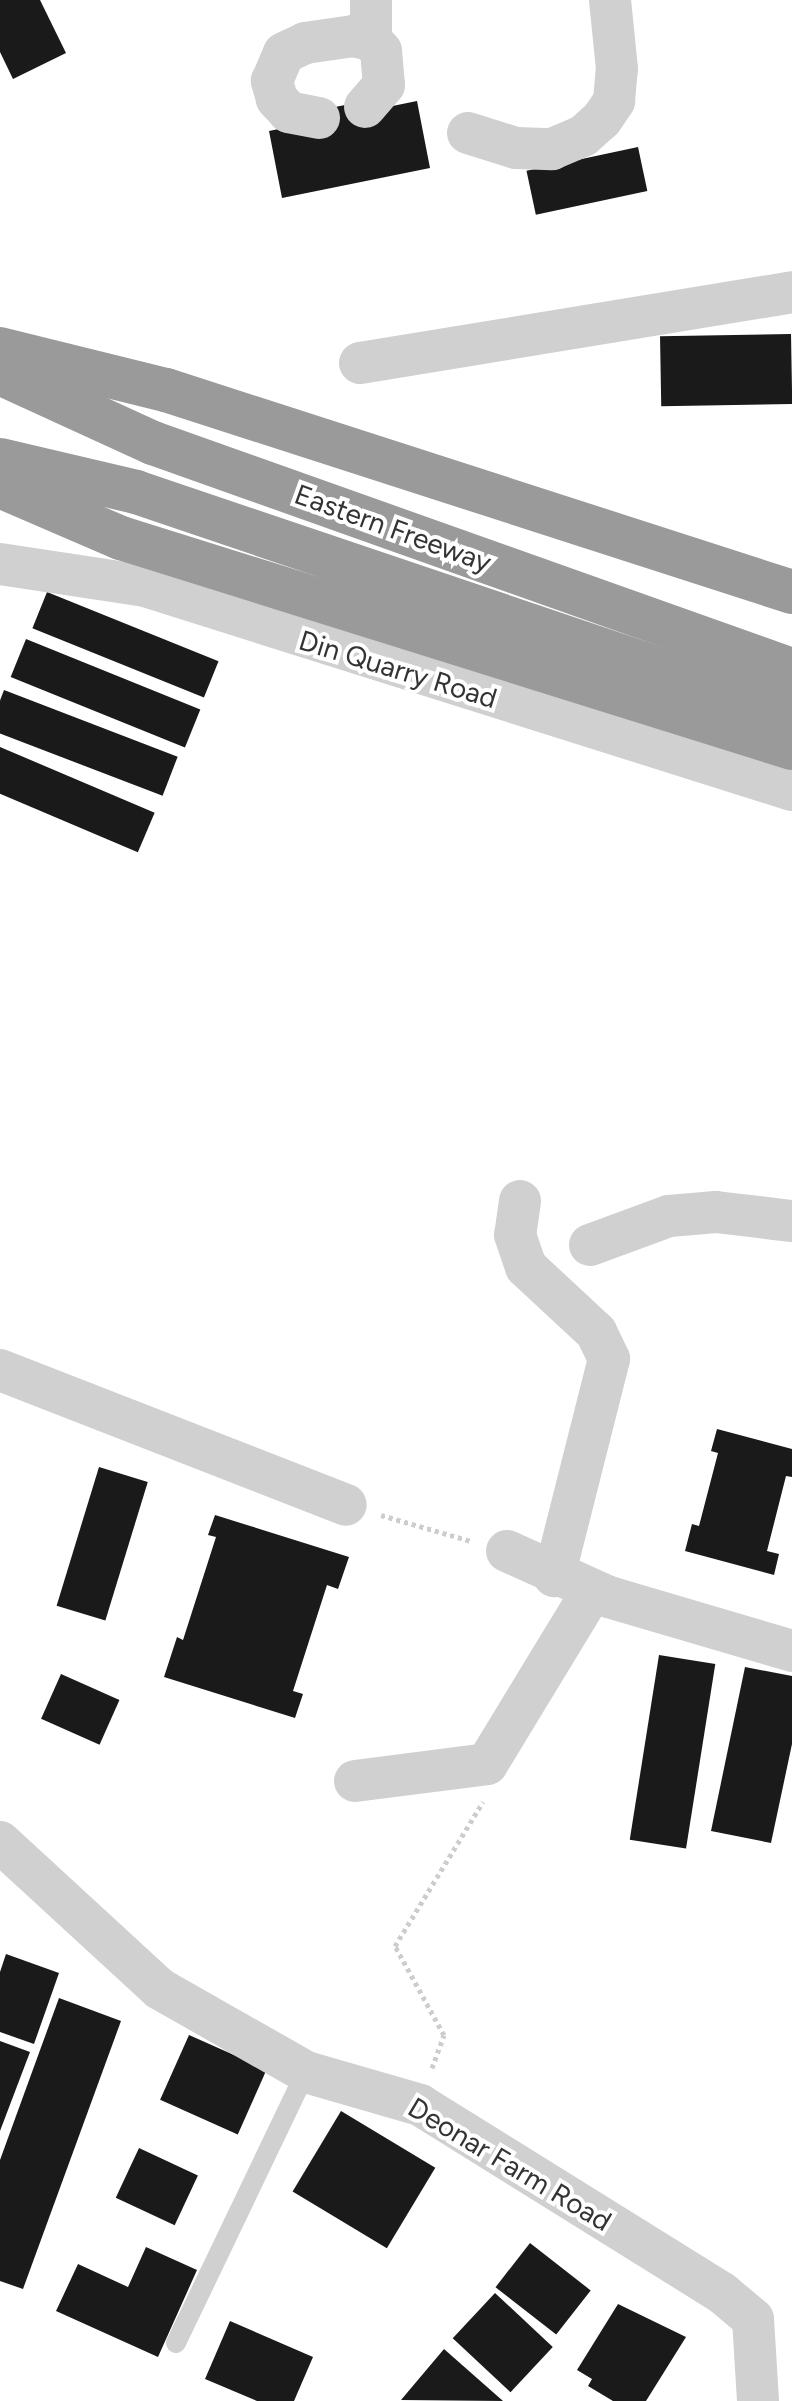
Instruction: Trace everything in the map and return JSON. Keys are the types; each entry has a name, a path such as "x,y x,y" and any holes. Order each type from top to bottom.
{"highway":[{"path":"0,349 166,390 792,592"},
{"name":"Eastern Freeway","path":"0,373 153,443 792,670"},
{"name":"Eastern Freeway","path":"0,460 136,492 792,714"},
{"path":"0,486 121,538 792,748"}],"street":[{"path":"468,133 516,148 552,149 583,136 602,119 614,101 617,69 610,0"},
{"path":"319,118 289,112 277,99 274,68 284,53 305,43 353,36 371,20 381,51 384,85 365,107"},
{"path":"360,363 792,292"},
{"name":"Din Quarry Road","path":"0,564 145,586 792,790"},
{"path":"355,1781 487,1764 573,1583 609,1359 596,1332 526,1267 515,1235 520,1201"},
{"path":"590,1245 669,1216 716,1212 792,1221"},
{"path":"0,1370 346,1505"},
{"path":"507,1551 573,1583 792,1651"},
{"name":"Deonar Farm Road","path":"0,1842 160,1989 306,2072 420,2105 722,2293 753,2319 758,2401"}],"lane":[{"path":"176,2343 306,2072"}],"path":[{"path":"346,1505 507,1551"},
{"path":"420,2105 444,2035 395,1946 485,1799"}],"building":[{"path":"0,0 40,0 66,53 13,79 0,52"},
{"path":"417,101 430,168 282,198 269,131 322,120 320,110 355,103 358,113"},
{"path":"638,147 647,191 536,215 526,171"},
{"path":"791,334 792,404 661,406 660,336"},
{"path":"47,592 219,661 204,697 32,628"},
{"path":"26,639 200,709 185,747 11,677"},
{"path":"4,690 178,757 163,796 0,733 0,700"},
{"path":"0,747 155,813 138,852 0,794"},
{"path":"717,1429 792,1449 792,1477 786,1476 767,1551 779,1554 774,1575 685,1551 692,1524 699,1526 718,1453 711,1451"},
{"path":"99,1467 148,1482 105,1621 57,1606"},
{"path":"215,1515 349,1557 338,1589 327,1585 293,1691 303,1694 295,1718 164,1677 177,1637 183,1640 216,1537 208,1535"},
{"path":"659,1655 715,1664 686,1849 630,1840"},
{"path":"745,1667 792,1676 792,1744 771,1843 711,1831"},
{"path":"61,1674 119,1700 100,1745 41,1719"},
{"path":"6,1954 59,1973 34,2044 0,2032 0,1972"},
{"path":"59,1998 121,2021 23,2289 0,2281 0,2160"},
{"path":"189,2035 267,2070 238,2134 160,2100"},
{"path":"0,2041 30,2052 0,2131"},
{"path":"341,2111 435,2168 387,2248 293,2192"},
{"path":"139,2148 198,2175 175,2225 116,2198"},
{"path":"530,2243 591,2290 556,2335 496,2287"},
{"path":"146,2247 197,2270 158,2357 56,2311 78,2264 128,2287"},
{"path":"495,2293 553,2347 510,2392 453,2338"},
{"path":"618,2304 686,2337 646,2401 613,2401 588,2386 592,2379 577,2370"},
{"path":"230,2321 313,2357 294,2401 257,2401 205,2379"},
{"path":"444,2349 503,2401 401,2400"}]}
